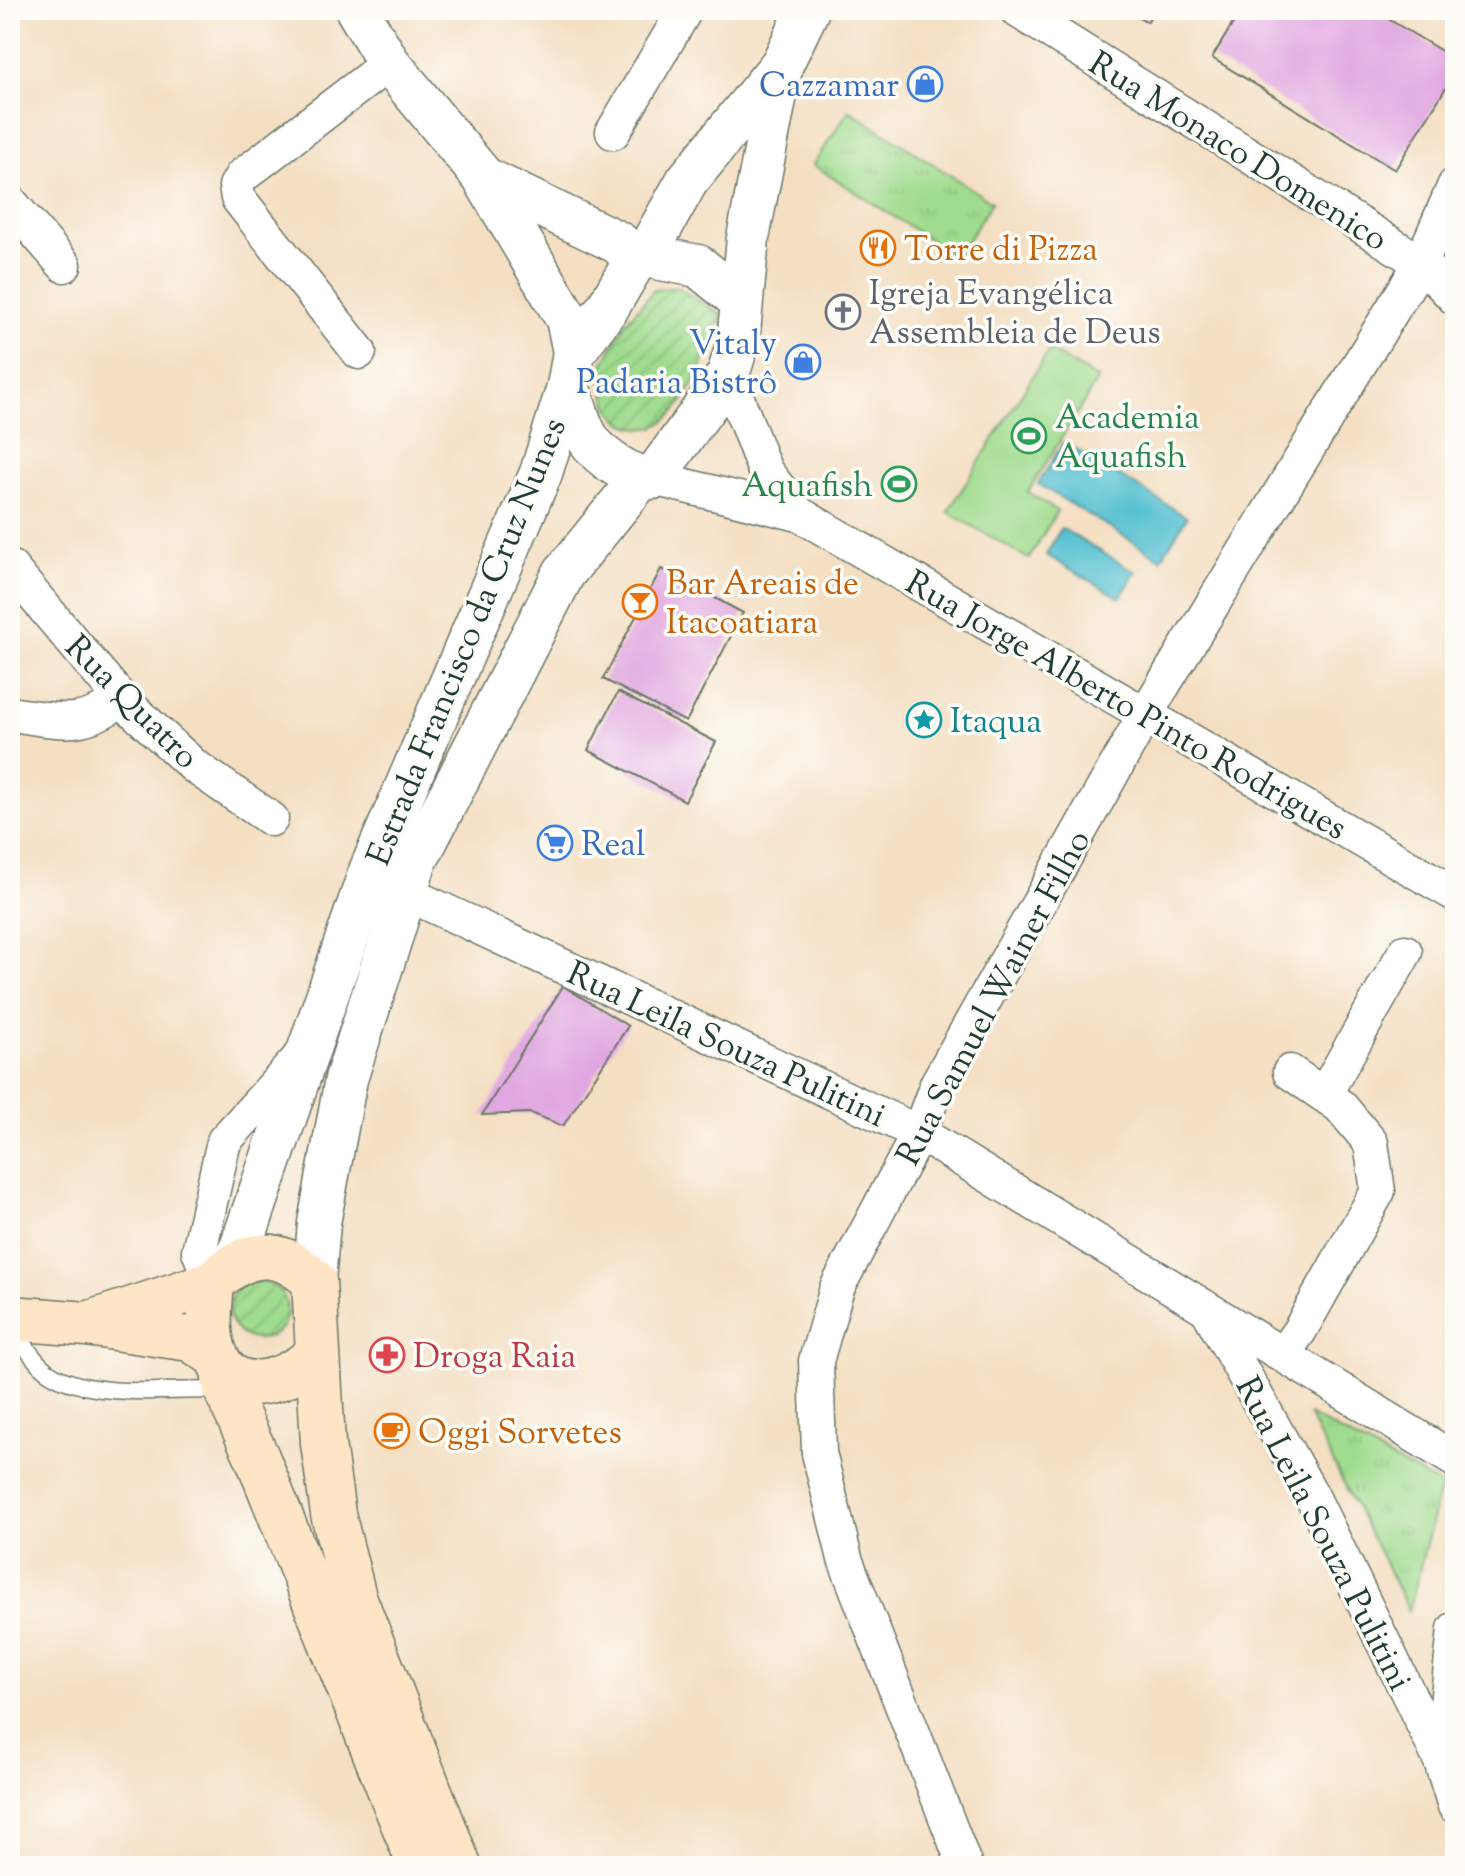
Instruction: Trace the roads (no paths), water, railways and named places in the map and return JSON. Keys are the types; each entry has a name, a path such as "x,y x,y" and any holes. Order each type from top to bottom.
{"main road":[{"path":"87,1324 221,1274 247,1258 284,1259 314,1281 323,1443 333,1514 354,1597 459,1866"},
{"path":"221,1274 209,1318 221,1371 420,1866"},
{"path":"10,1321 87,1324 190,1339 221,1371 244,1379 272,1382 290,1376 318,1352"}],"street":[{"path":"357,10 389,63 483,177 567,319 571,369 589,440 617,465 647,478"},
{"path":"613,132 685,10"},
{"name":"Estrada Francisco da Cruz Nunes","path":"221,1274 241,1247 315,1041 370,871 541,473 571,369 687,181 782,64 808,10"},
{"name":"Rua Monaco Domenico","path":"1017,10 1421,263 1455,298"},
{"path":"359,352 238,198 236,186 242,176 389,63"},
{"name":"Estrada Francisco da Cruz Nunes","path":"314,1281 319,1223 346,1079 404,892 424,845 564,573 647,478 728,375 738,343 740,300 782,64"},
{"path":"483,177 619,243 640,258 698,266 740,300"},
{"name":"Rua Samuel Wainer Filho","path":"965,1866 845,1559 819,1453 816,1361 837,1288 919,1133 937,1084 1146,713 1421,263 1455,185"},
{"path":"10,202 64,265"},
{"name":"Rua Jorge Alberto Pinto Rodrigues","path":"728,375 765,471 799,514"},
{"name":"Rua Jorge Alberto Pinto Rodrigues","path":"647,478 799,514 1455,894"},
{"name":"Rua Quatro","path":"10,567 121,699 194,766 271,819"},
{"path":"10,714 68,721 99,717 121,699"},
{"name":"Rua Leila Souza Pulitini","path":"404,892 919,1133 1455,1460"},
{"path":"1324,1095 1405,952"},
{"path":"1283,1354 1300,1330 1378,1191 1371,1143 1340,1106 1290,1072"},
{"name":"Rua Leila Souza Pulitini","path":"1206,1307 1312,1496 1441,1761"},
{"path":"1455,1629 1441,1761 1455,1806"}],"lane":[{"path":"10,1321 50,1373 82,1384 118,1390 221,1371"}],"water":[{"path":"1064,442 1187,517 1161,559 1038,484"},
{"path":"1061,528 1136,572 1120,598 1046,555"}],"place":[{"name":"Cazzamar","path":"925,84"},
{"name":"Torre di Pizza","path":"878,248"},
{"name":"Igreja Evangélica Assembleia de Deus","path":"843,312"},
{"name":"Vitaly Padaria Bistrô","path":"803,362"},
{"name":"Academia Aquafish","path":"1029,436"},
{"name":"Aquafish","path":"899,484"},
{"name":"Bar Areais de Itacoatiara","path":"640,602"},
{"name":"Itaqua","path":"924,720"},
{"name":"Real","path":"555,843"},
{"name":"Droga Raia","path":"387,1355"},
{"name":"Oggi Sorvetes","path":"392,1431"}]}
